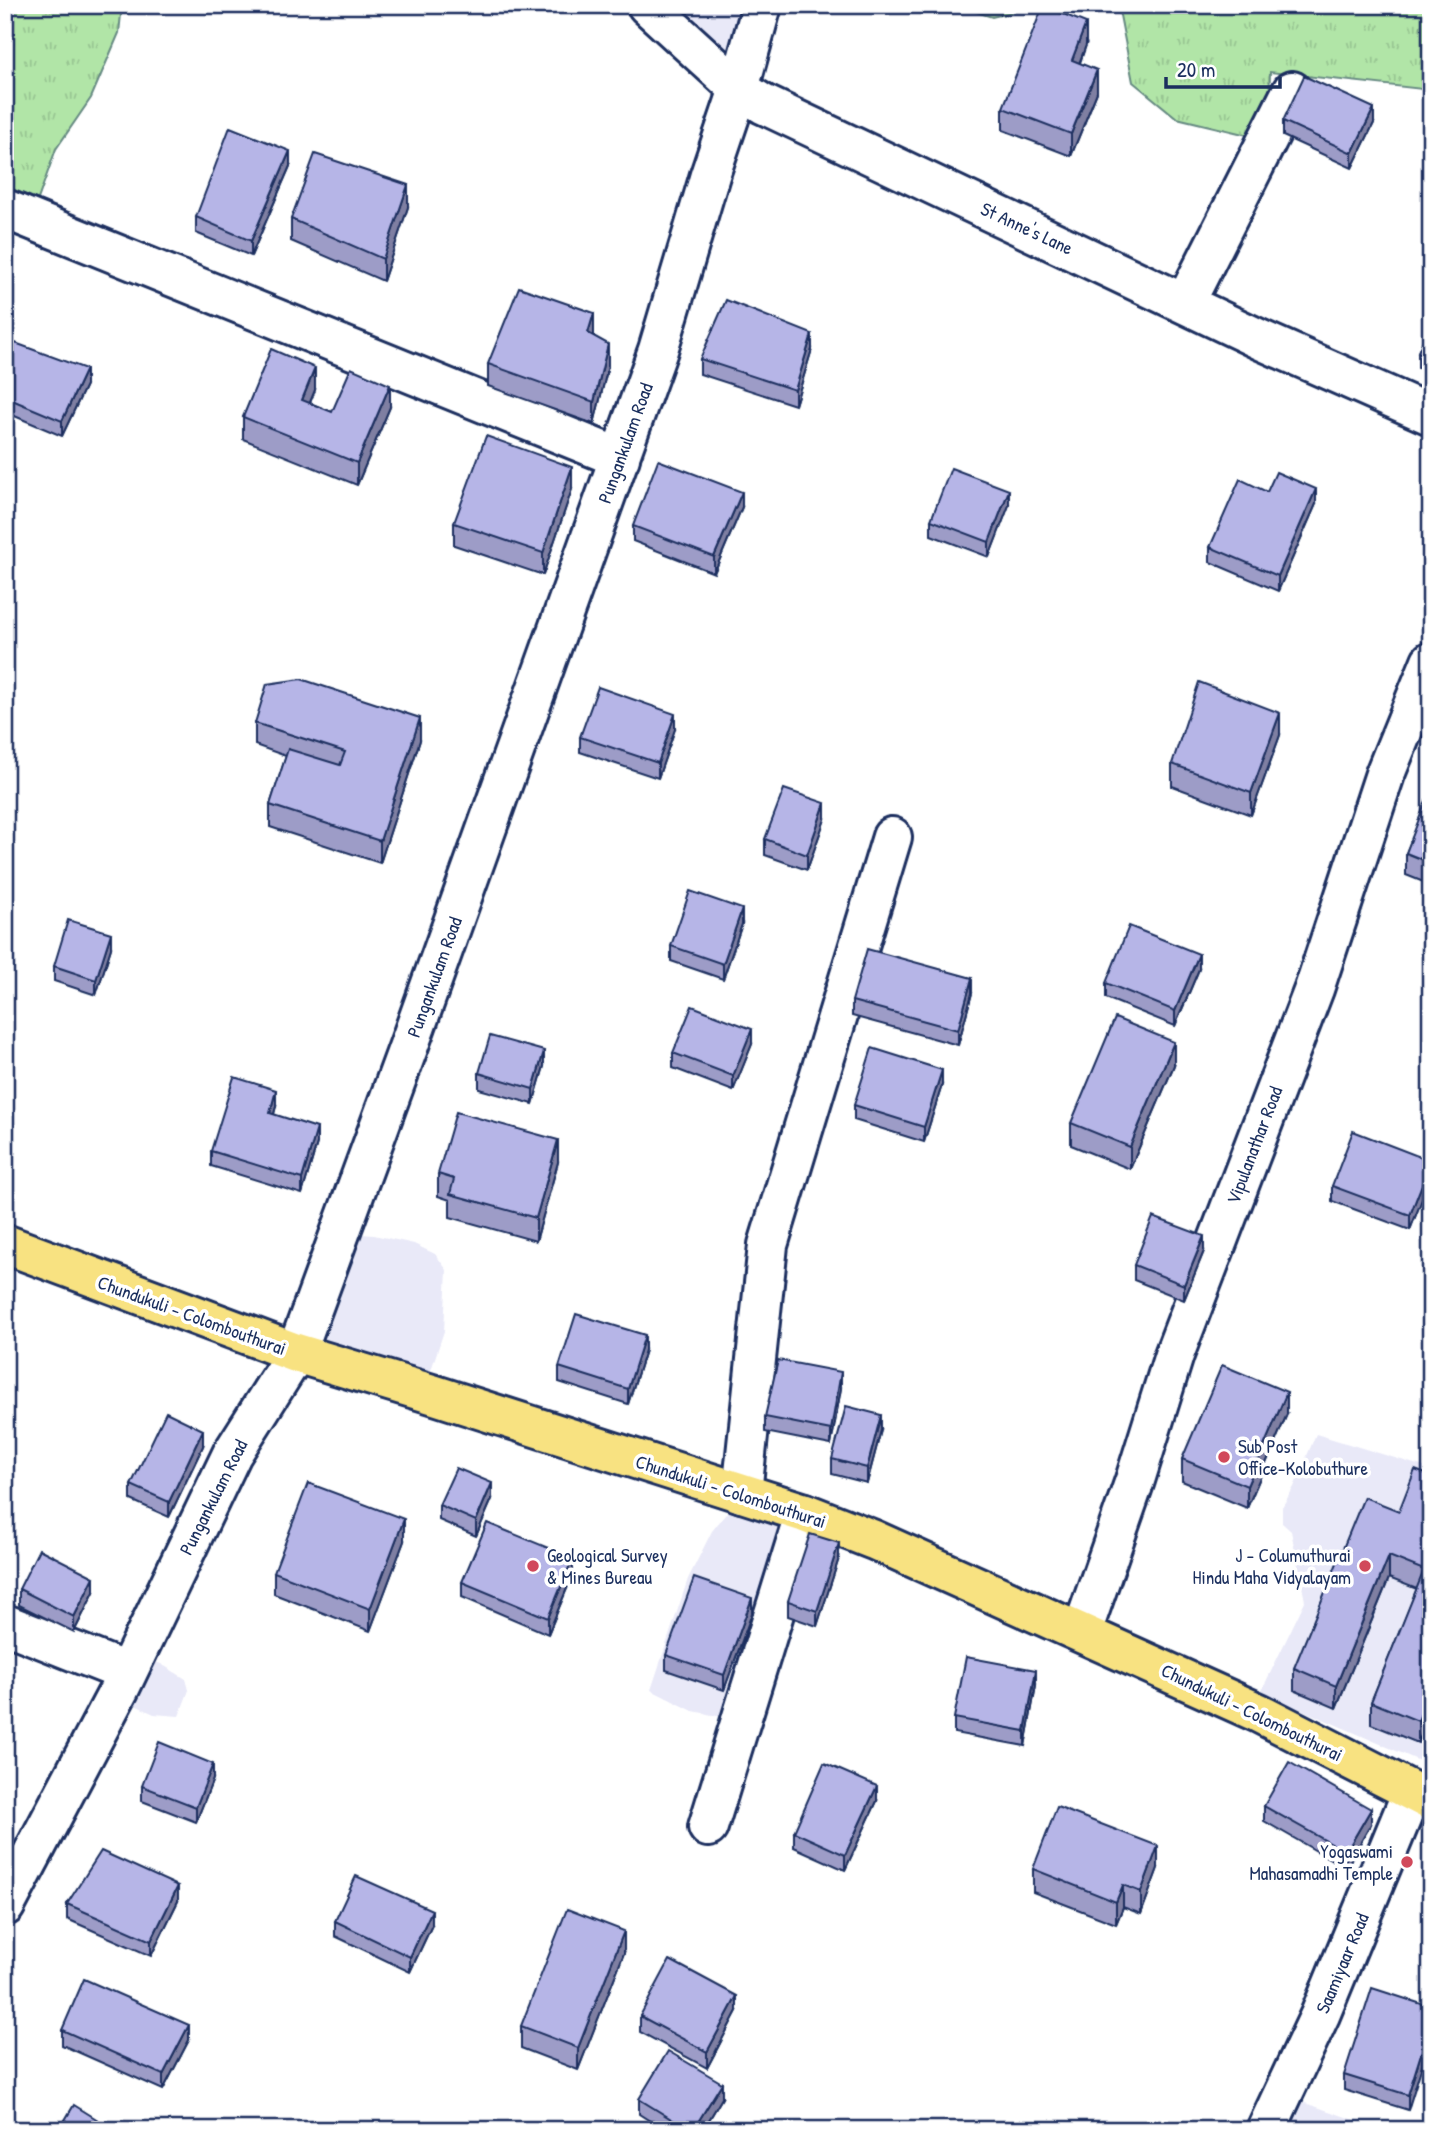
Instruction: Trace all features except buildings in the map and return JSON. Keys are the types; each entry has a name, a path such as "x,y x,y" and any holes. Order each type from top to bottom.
{"main road":[{"name":"Chundukuli - Colombouthurai","path":"5,1244 296,1353 424,1391 805,1513 874,1540 1259,1713 1421,1797"}],"street":[{"name":"St Anne's Lane","path":"647,5 739,89 764,104 1261,340 1431,415"},
{"name":"Pungankulam Road","path":"5,1906 119,1690 232,1454 296,1353 658,350 706,188 739,89 762,5"},
{"path":"1185,303 1292,91"},
{"path":"5,209 620,458"},
{"name":"Vipulanathar Road","path":"1082,1632 1135,1480 1174,1355 1314,989 1385,774 1431,661"},
{"path":"742,1493 768,1245 892,838"},
{"path":"708,1827 805,1513"},
{"path":"5,1624 126,1672"},
{"name":"Saamiyaar Road","path":"1266,2130 1421,1797"}],"shaded area":[{"path":"663,5 771,5 747,89"},
{"path":"339,1232 374,1235 414,1244 435,1254 447,1270 444,1331 424,1391 296,1353"},
{"name":"J - Columuthurai Hindu Maha Vidyalayam","path":"1316,1434 1431,1469 1431,1766 1261,1692 1305,1601 1291,1531 1282,1523 1282,1507 1294,1487"},
{"path":"742,1494 805,1513 741,1721 693,1711 651,1690 688,1579 712,1531"},
{"path":"134,1655 161,1664 186,1679 189,1690 179,1716 154,1714 133,1704"},
{"path":"1282,2095 1384,2130 1266,2130"}],"green space":[{"path":"5,5 122,5 119,33 91,98 56,149 31,219 5,209"},
{"path":"955,5 1042,5 992,17"},
{"path":"1118,5 1431,5 1431,90 1270,72 1268,140 1177,118 1133,82"}],"place":[{"name":"Sub Post Office-Kolobuthure","path":"1224,1457"},
{"name":"Geological Survey & Mines Bureau","path":"533,1566"},
{"name":"J - Columuthurai Hindu Maha Vidyalayam","path":"1365,1566"},
{"name":"Yogaswami Mahasamadhi Temple","path":"1407,1862"}]}
